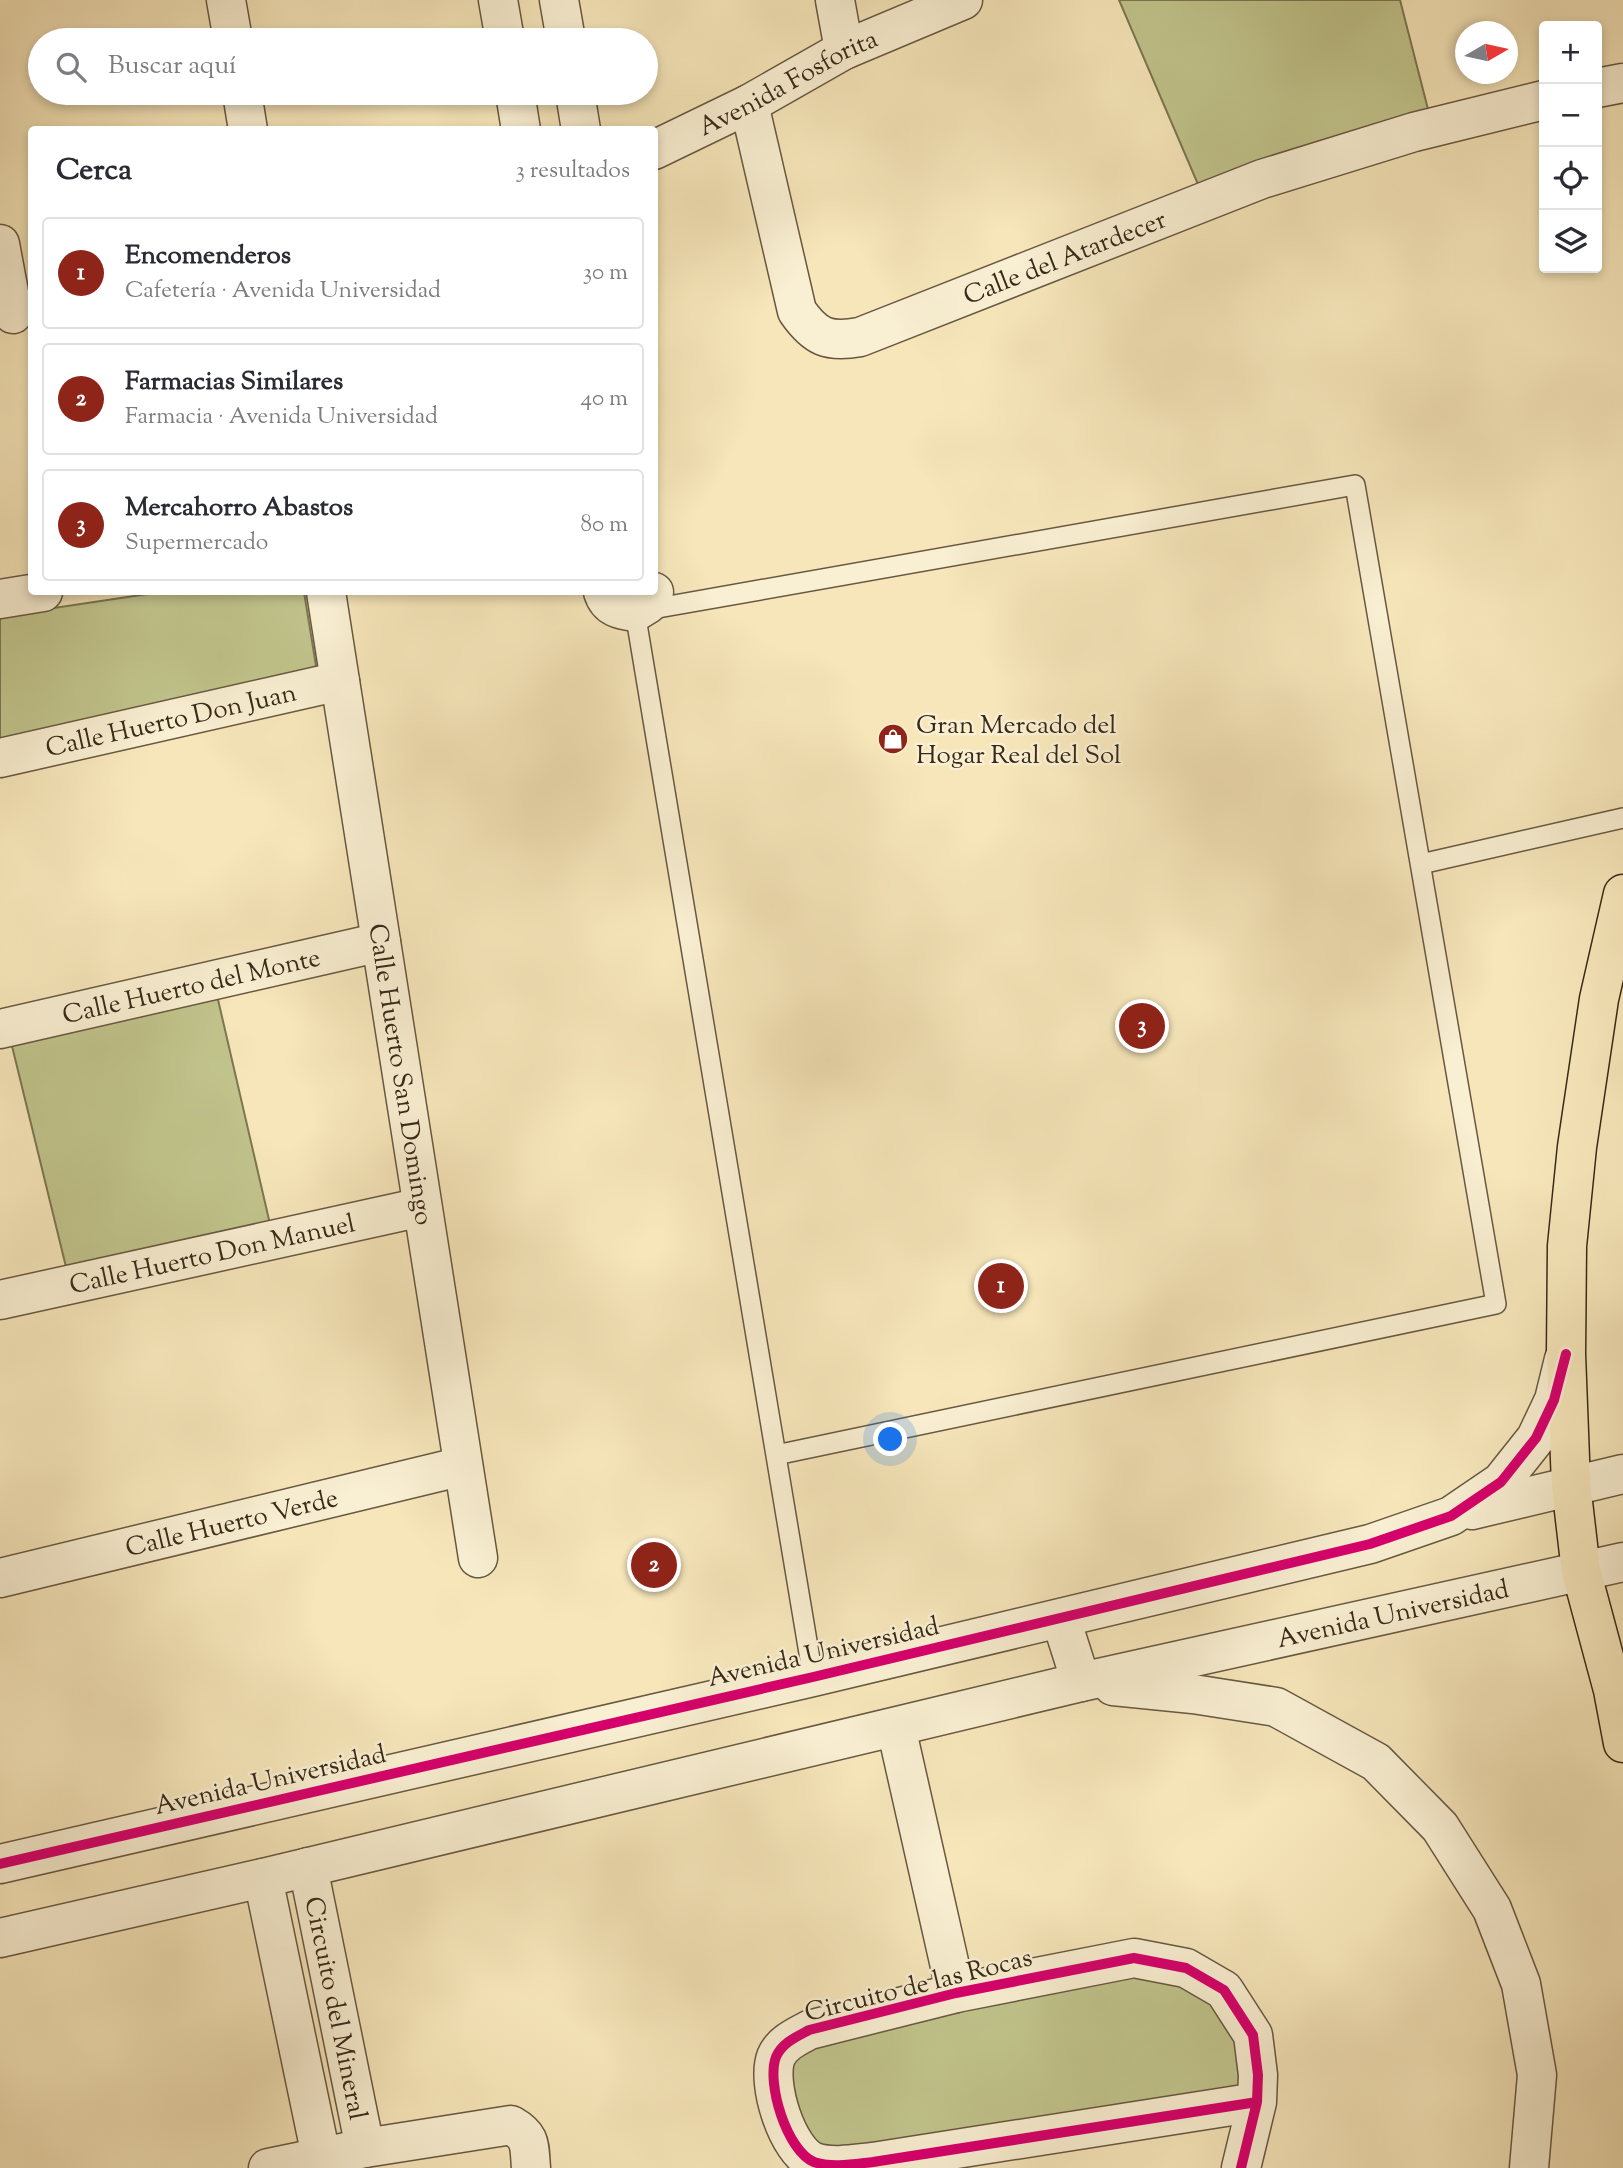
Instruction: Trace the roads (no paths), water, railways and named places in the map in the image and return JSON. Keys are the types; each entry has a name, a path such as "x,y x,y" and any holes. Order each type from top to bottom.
{"main road":[{"path":"1623,894 1599,999 1577,1147 1567,1246 1566,1354 1571,1485 1581,1571 1613,1690 1623,1743"}],"street":[{"path":"226,0 231,28"},
{"path":"498,0 504,28"},
{"path":"559,0 564,28"},
{"path":"835,0 844,50"},
{"name":"Avenida Fosforita","path":"658,148 750,104 844,50 962,0"},
{"path":"1602,87 1623,83"},
{"name":"Calle del Atardecer","path":"750,104 797,311 809,328 823,337 841,341 860,337 1262,179 1414,132 1539,101"},
{"path":"244,105 247,126"},
{"path":"517,105 521,126"},
{"path":"577,105 581,126"},
{"path":"0,244 15,314"},
{"path":"0,599 28,594"},
{"name":"Calle Huerto San Domingo","path":"326,595 478,1558"},
{"path":"604,595 616,609 649,596"},
{"name":"Calle Huerto Don Juan","path":"0,758 340,681"},
{"name":"Calle Huerto del Monte","path":"0,1029 381,942"},
{"name":"Calle Huerto Don Manuel","path":"0,1300 422,1207"},
{"name":"Avenida Universidad","path":"0,1864 813,1677 1370,1544 1451,1516 1501,1482 1536,1438 1554,1400 1566,1354"},
{"name":"Calle Huerto Verde","path":"0,1578 463,1466"},
{"path":"1451,1516 1623,1474"},
{"name":"Avenida Universidad","path":"0,1938 263,1878 1081,1682 1623,1562"},
{"path":"1060,1619 1081,1682"},
{"name":"Avenida Universidad","path":"1081,1682 1193,1693 1276,1707 1377,1762 1440,1827 1492,1909 1521,1984 1537,2075 1529,2168"},
{"name":"Circuito de las Rocas","path":"896,1727 956,1993"},
{"name":"Circuito del Mineral","path":"308,1867 365,2148"},
{"name":"Circuito del Mineral","path":"263,1878 321,2156"},
{"name":"Circuito de las Rocas","path":"1241,2168 1257,2102 1258,2075 1253,2035 1224,1990 1185,1968 1133,1958 956,1993 809,2031 787,2042 776,2058 774,2087 780,2116 803,2155 815,2163 835,2166 1257,2102"},
{"name":"Circuito del Mineral","path":"268,2168 365,2148 511,2124 524,2132 531,2168"}],"lane":[{"path":"658,595 1355,485 1496,1304 776,1455"},
{"path":"649,596 776,1455 813,1677"},
{"path":"1420,864 1623,818"}],"place":[{"name":"Gran Mercado del Hogar Real del Sol","path":"893,739"},
{"name":"Mercahorro Abastos","path":"1142,1026"},
{"name":"Encomenderos","path":"1001,1286"},
{"name":"Farmacias Similares","path":"654,1565"}]}
